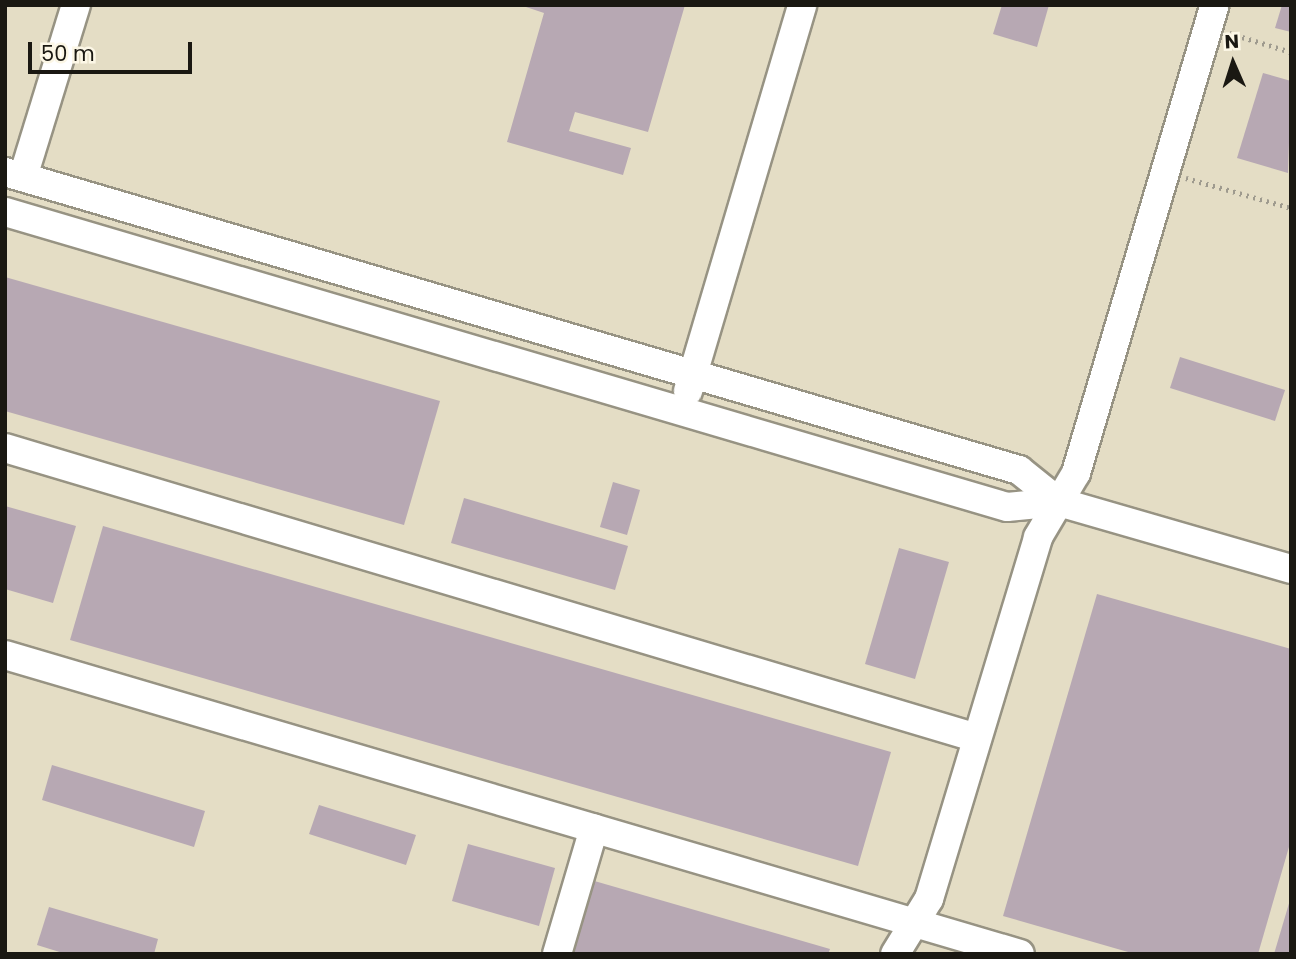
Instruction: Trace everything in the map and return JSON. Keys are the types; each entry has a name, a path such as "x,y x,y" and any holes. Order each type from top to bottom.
{"lane":[{"path":"76,5 14,175 1019,470 1059,502"},
{"path":"682,411 802,5"},
{"path":"895,954 929,899 1038,537 1076,472 1211,16"},
{"path":"5,212 1007,507 1059,502 1291,569"},
{"path":"5,448 977,738"},
{"path":"5,655 1020,954"},
{"path":"557,954 594,828"}],"path":[{"path":"1211,16 1291,52"},
{"path":"1165,172 1291,207"}],"shaded area":[{"path":"5,5 1291,5 1291,954 5,954"}],"building":[{"path":"520,5 685,5 648,132 575,112 569,131 631,148 623,175 507,142 544,13"},
{"path":"1002,5 1049,5 1037,47 993,34"},
{"path":"1282,5 1291,5 1291,32 1275,28"},
{"path":"1263,73 1291,81 1288,173 1237,158"},
{"path":"5,277 440,401 404,525 5,411"},
{"path":"1180,357 1285,390 1275,421 1170,388"},
{"path":"613,482 640,490 627,535 600,527"},
{"path":"464,498 628,546 615,590 451,543"},
{"path":"5,506 76,526 53,603 5,589"},
{"path":"103,526 891,752 858,866 70,640"},
{"path":"899,548 949,562 915,679 865,664"},
{"path":"1097,594 1291,649 1291,840 1258,954 1135,954 1003,916"},
{"path":"52,765 205,811 194,847 42,800"},
{"path":"319,805 416,835 406,865 309,834"},
{"path":"468,844 555,868 539,926 452,901"},
{"path":"591,880 830,949 828,954 570,954"},
{"path":"1290,900 1291,954 1274,954"},
{"path":"49,907 158,939 154,954 66,954 37,945"}]}
